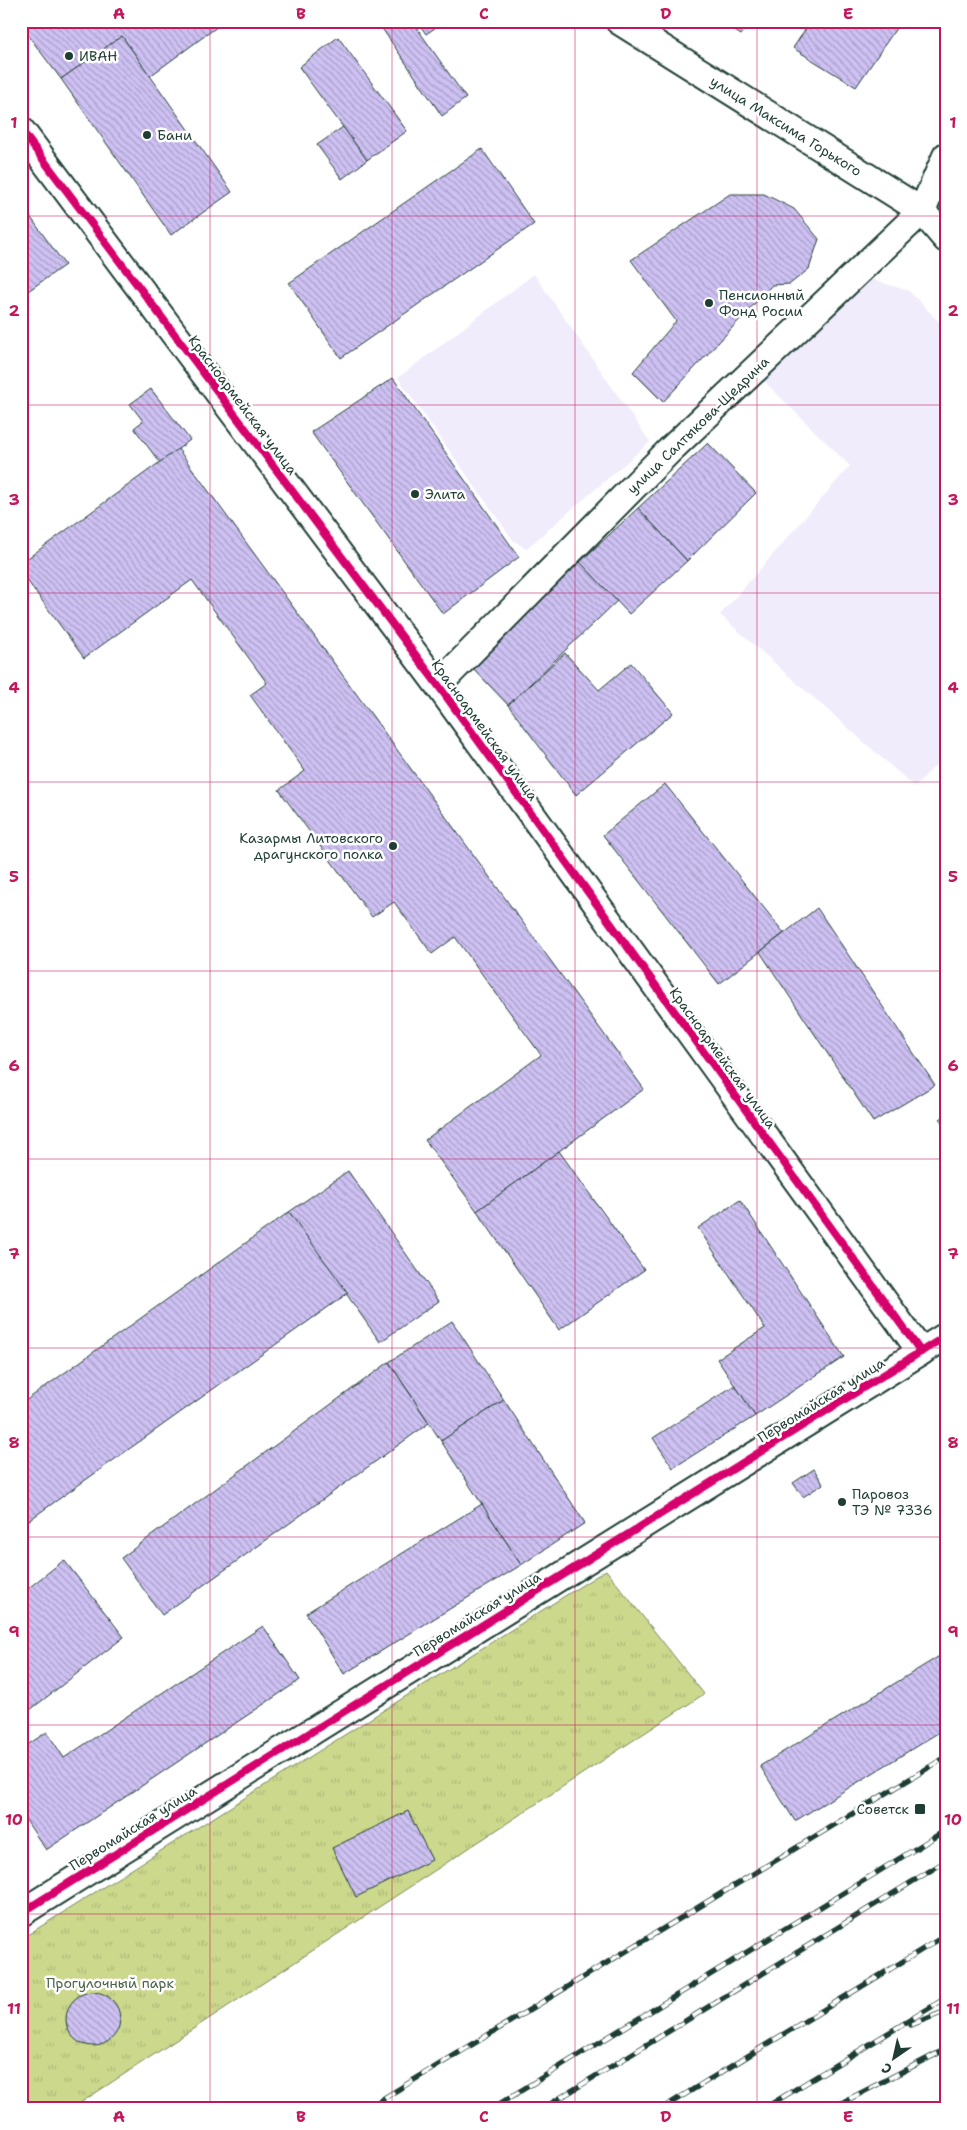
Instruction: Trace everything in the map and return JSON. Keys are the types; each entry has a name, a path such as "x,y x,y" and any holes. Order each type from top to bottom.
{"street":[{"name":"улица Максима Горького","path":"620,21 922,211 946,239"},
{"name":"Красноармейская улица","path":"21,130 438,685 921,1352"},
{"name":"улица Салтыкова-Щедрина","path":"438,685 669,451 922,211 946,156"},
{"name":"Первомайская улица","path":"21,1913 946,1336"}],"shaded area":[{"path":"534,274 650,442 526,549 513,540 398,378"},
{"path":"867,278 909,291 946,329 946,505 939,513 946,519 946,754 915,787 720,615 850,466 764,381"}],"green space":[{"name":"Прогулочный парк","path":"606,1570 704,1694 71,2109 21,2109 21,1939"}],"building":[{"name":"ИВАН","path":"21,21 225,21 150,76 122,36 61,79 21,26"},
{"path":"377,21 412,21 466,98 442,116"},
{"path":"417,21 445,21 426,34"},
{"path":"720,21 749,21 741,35"},
{"path":"811,21 901,21 856,87 793,48"},
{"name":"Бани","path":"122,36 232,192 171,235 61,79"},
{"path":"338,37 407,131 367,160 299,67"},
{"path":"343,127 367,160 342,179 317,145"},
{"path":"482,149 534,224 341,358 289,283"},
{"name":"Пенсионный Фонд Росии","path":"730,194 764,194 794,209 819,239 809,269 790,284 772,285 663,402 633,372 676,321 631,260"},
{"path":"21,204 65,265 21,296"},
{"name":"Элита","path":"393,378 519,557 443,614 311,432"},
{"path":"151,389 190,440 160,463 134,428 143,421 130,404"},
{"path":"708,443 756,493 687,561 638,508"},
{"name":"Казармы Литовского драгунского полка","path":"178,449 644,1089 477,1211 425,1140 541,1055 455,937 432,954 394,902 372,917 279,790 305,771 250,695 267,683 192,580 84,658 21,572 21,563"},
{"path":"638,508 687,561 629,614 580,562"},
{"path":"580,562 617,601 508,705 470,665"},
{"path":"565,653 599,690 631,663 673,713 576,795 508,705"},
{"path":"665,784 784,933 719,984 603,835"},
{"path":"817,908 935,1085 873,1122 760,952"},
{"path":"946,1115 946,1130 940,1119"},
{"path":"559,1151 644,1270 559,1330 477,1211"},
{"path":"348,1171 439,1301 380,1342 289,1212"},
{"path":"740,1200 844,1357 755,1416 717,1359 765,1328 698,1228"},
{"path":"289,1212 348,1293 21,1526 21,1404"},
{"path":"452,1321 504,1400 441,1441 389,1362"},
{"path":"389,1362 429,1423 162,1615 121,1558"},
{"path":"735,1385 755,1416 673,1468 653,1438"},
{"path":"504,1400 585,1523 521,1565 441,1441"},
{"path":"814,1469 823,1484 803,1497 793,1483"},
{"path":"482,1504 521,1565 344,1674 306,1613"},
{"path":"64,1560 124,1637 21,1717 21,1594"},
{"path":"263,1626 300,1680 46,1850 21,1813 21,1749 47,1732 64,1758"},
{"path":"946,1652 946,1728 795,1821 760,1766"},
{"path":"408,1811 432,1860 356,1897 332,1848"},
{"path":"93,1992 103,1994 112,2000 118,2009 120,2019 118,2029 112,2038 103,2044 93,2046 83,2044 74,2038 68,2029 66,2019 68,2009 74,2000 83,1994"}],"railway":[{"path":"366,2109 946,1757"},
{"path":"491,2109 946,1830"},
{"path":"542,2109 946,1861"},
{"path":"661,2109 946,1935"},
{"path":"763,2109 946,1998"},
{"path":"911,2025 946,2011"},
{"path":"830,2109 946,2049"}],"cycle path":[{"path":"21,130 438,685 921,1352"},
{"path":"21,1913 946,1336"}],"place":[{"name":"ИВАН","path":"69,56"},
{"name":"Бани","path":"147,135"},
{"name":"Пенсионный Фонд Росии","path":"709,303"},
{"name":"Элита","path":"415,494"},
{"name":"Казармы Литовского драгунского полка","path":"393,846"},
{"name":"Паровоз ТЭ № 7336","path":"842,1502"},
{"name":"Советск","path":"920,1809"}]}
